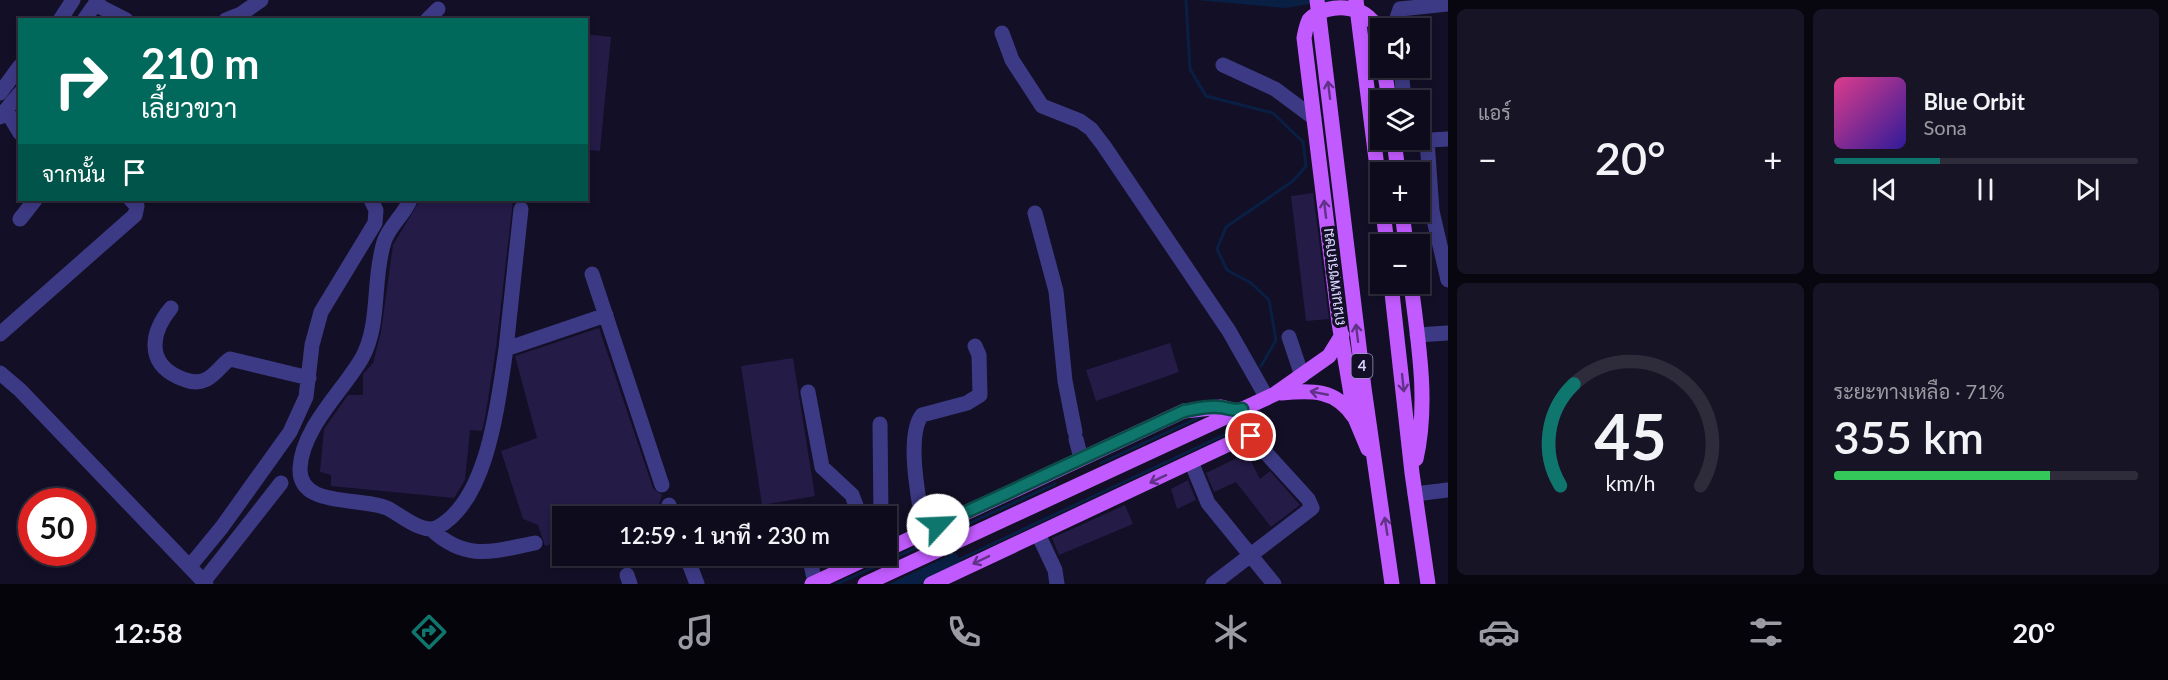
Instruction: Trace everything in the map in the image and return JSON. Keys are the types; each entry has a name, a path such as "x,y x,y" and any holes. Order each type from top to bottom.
{"main road":[{"name":"ถนนเพชรเกษม","path":"1317,0 1346,240 1392,584"},
{"path":"1356,0 1376,162"},
{"path":"1372,18 1358,5 1336,2 1316,13 1309,21 1304,39 1341,329 1355,418 1377,471"},
{"path":"865,584 1270,396 1302,376 1329,356 1341,329 1346,240"},
{"path":"1392,294 1412,473 1428,584"},
{"path":"1401,294 1417,330"},
{"path":"1412,294 1422,401 1420,438 1412,473"},
{"path":"1270,396 1320,392 1341,401 1355,418"},
{"path":"897,542 924,532 1184,411 1221,406 1239,410"},
{"path":"941,582 1038,534 1192,464 1233,442 1244,429 1239,410"},
{"path":"1076,460 1079,483"},
{"path":"814,583 840,578 856,566"}],"street":[{"path":"61,18 73,0"},
{"path":"231,18 261,0"},
{"path":"85,18 96,2 123,18"},
{"path":"1397,18 1400,9 1448,4"},
{"path":"1002,33 1017,69 1042,106 1080,121 1098,138 1270,396"},
{"path":"1223,65 1275,88 1314,118"},
{"path":"0,93 18,69"},
{"path":"18,95 3,114 18,131"},
{"path":"1430,140 1448,139"},
{"path":"1428,150 1432,211 1448,280"},
{"path":"20,219 33,201"},
{"path":"0,334 135,214 137,206 132,201"},
{"path":"190,566 222,527 290,432 306,397 312,345 321,312 375,222 376,210 372,201"},
{"path":"409,201 385,240 370,340 361,359 321,416 307,443 299,467 301,481 307,491 320,497 383,506 432,530 446,540 479,554 535,543"},
{"path":"432,530 452,517 468,496 492,438 506,349 520,209"},
{"path":"1035,213 1056,291 1065,381 1075,436 1076,460"},
{"path":"592,274 662,485"},
{"path":"171,308 164,316 154,345 156,358 169,372 198,382 207,380 230,360 309,378"},
{"path":"506,349 606,315"},
{"path":"1417,330 1448,333"},
{"path":"1289,337 1302,376"},
{"path":"924,532 914,453 916,425 922,415 967,404 980,395 979,355 975,346"},
{"path":"0,373 20,390 205,583 281,483"},
{"path":"808,392 822,467 852,495 856,506"},
{"path":"880,424 881,506"},
{"path":"1213,584 1312,508 1308,499 1244,429"},
{"path":"1192,464 1212,508 1274,584"},
{"path":"1415,494 1448,490"},
{"path":"1038,534 1055,570 1057,584"},
{"path":"690,566 697,584"},
{"path":"811,566 814,583"}],"water":[{"path":"1196,0 1334,0 1285,8"},
{"path":"956,552 962,564 920,584 889,584"}],"building":[{"path":"588,34 611,37 600,151 588,150"},
{"path":"1313,193 1329,319 1306,321 1291,196"},
{"path":"419,201 513,201 496,348 485,418 482,431 470,430 465,480 454,498 331,486 331,475 320,472 324,429 348,395 363,395 363,374 373,363 381,332 393,245"},
{"path":"599,328 653,488 662,495 660,506 552,506 552,544 545,546 538,525 523,519 501,451 537,438 515,356"},
{"path":"1170,343 1179,372 1096,401 1086,370"},
{"path":"793,358 815,496 762,505 741,366"},
{"path":"1247,453 1260,479 1270,471 1300,505 1271,527 1236,482 1214,492 1206,473"},
{"path":"1188,480 1196,500 1177,509 1171,489"},
{"path":"1125,505 1133,524 1059,555 1052,538"}],"waterway":[{"path":"1186,0 1190,69 1206,96 1273,113 1303,142 1306,166 1293,181 1226,227 1217,249 1227,270 1251,283 1269,300 1276,340 1261,366"},
{"path":"1101,463 1200,417"},
{"path":"958,560 1226,434"},
{"path":"837,584 1055,484"}],"route":[{"path":"938,525 1184,411 1221,406 1237,411 1242,409 1244,429 1251,436"}]}
